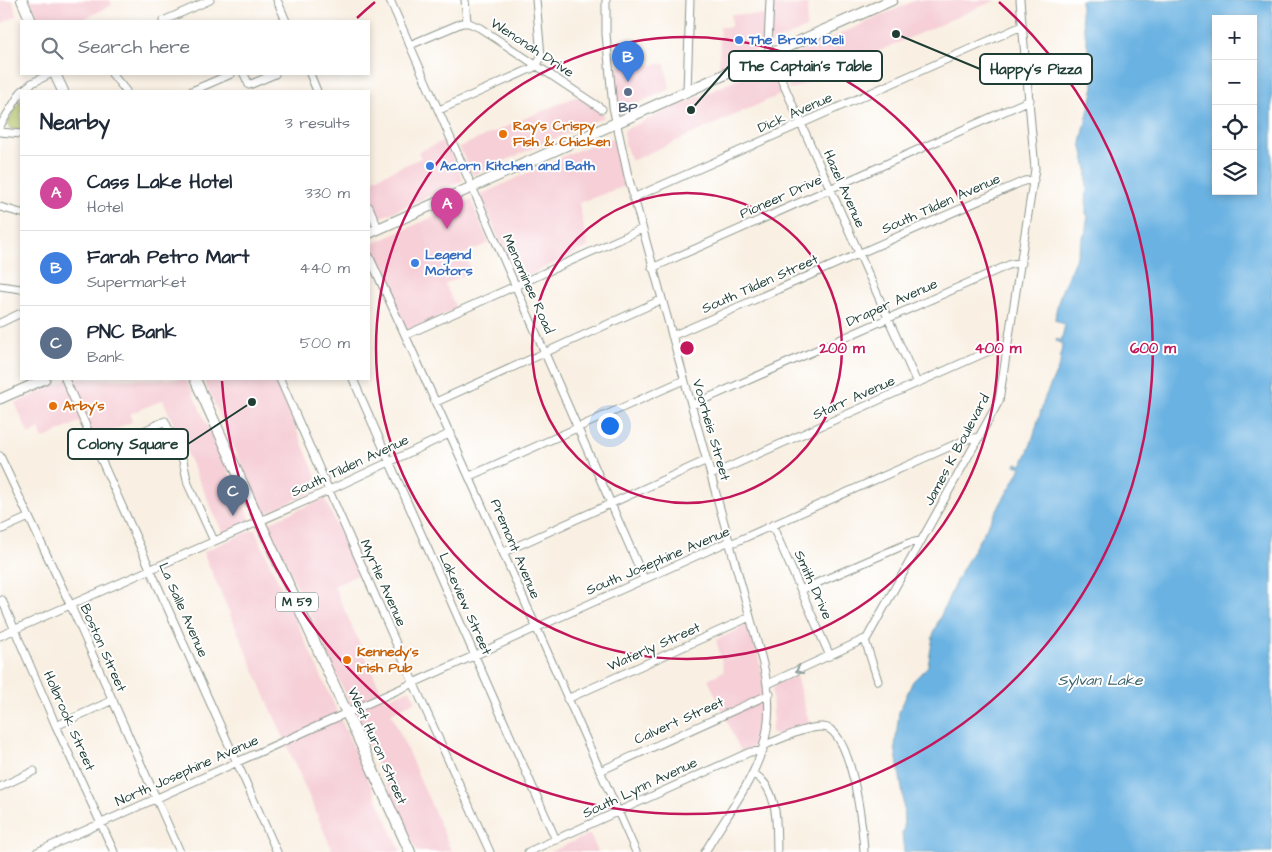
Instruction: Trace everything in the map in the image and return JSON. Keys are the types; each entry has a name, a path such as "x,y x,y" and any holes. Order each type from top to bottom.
{"highway":[{"path":"22,0 31,20"},
{"path":"373,231 892,0"},
{"path":"55,75 63,90"},
{"name":"West Huron Street","path":"195,380 410,852"}],"main road":[{"path":"0,399 43,380"}],"street":[{"path":"165,20 210,0"},
{"path":"277,0 286,20"},
{"name":"Menominee Road","path":"390,0 644,578"},
{"path":"410,45 467,22 465,0"},
{"path":"439,110 537,66 541,56 536,0"},
{"name":"Voorheis Street","path":"606,0 606,34 613,107 633,198 730,542 770,694 769,725 764,748 753,773 705,852"},
{"path":"687,91 690,0"},
{"name":"Hazel Avenue","path":"770,0 768,43 770,54 917,384"},
{"name":"James K Boulevard","path":"864,640 922,541 999,401 1034,180 1035,158 1020,0"},
{"name":"Wenonah Drive","path":"467,22 480,28 602,109"},
{"name":"Dick Avenue","path":"633,198 1022,26"},
{"path":"24,90 32,82 48,75"},
{"path":"113,75 125,90"},
{"path":"194,90 229,75"},
{"path":"244,75 249,85 273,75"},
{"path":"310,75 317,90"},
{"path":"0,126 5,111 20,94"},
{"name":"Pioneer Drive","path":"652,268 1030,100"},
{"path":"0,132 20,134"},
{"name":"South Tilden Avenue","path":"859,254 1024,180 1034,180"},
{"path":"0,208 20,213"},
{"path":"370,213 373,231"},
{"path":"406,335 642,229"},
{"name":"South Tilden Street","path":"672,336 859,254"},
{"name":"Premont Avenue","path":"370,258 470,476 535,628 636,852"},
{"name":"Draper Avenue","path":"692,405 1011,264 1022,263"},
{"path":"0,286 20,289"},
{"path":"436,402 661,300"},
{"path":"0,323 20,314"},
{"name":"Starr Avenue","path":"711,475 998,347 1008,346"},
{"name":"La Salle Avenue","path":"65,380 277,852"},
{"name":"Myrtle Avenue","path":"280,380 490,852"},
{"name":"Lakeview Street","path":"353,380 556,840"},
{"path":"470,476 684,380"},
{"path":"98,452 166,421 183,461 188,484 214,541"},
{"name":"South Tilden Avenue","path":"0,636 451,434"},
{"name":"South Josephine Avenue","path":"347,712 644,578 725,543 735,542 967,439 980,437"},
{"name":"Boston Street","path":"0,456 70,604 180,852"},
{"path":"504,552 707,460"},
{"path":"0,530 29,517"},
{"name":"Smith Drive","path":"772,525 830,656"},
{"path":"801,590 909,542 922,541"},
{"name":"Holbrook Street","path":"2,600 56,726 114,852"},
{"name":"Waterly Street","path":"568,699 750,617"},
{"path":"768,684 864,640 878,681"},
{"name":"Calvert Street","path":"600,771 770,694"},
{"path":"56,726 113,700"},
{"name":"North Josephine Avenue","path":"38,852 347,712"},
{"name":"South Lynn Avenue","path":"528,852 750,752 813,728 824,726 836,733 844,747 856,791 864,852"},
{"path":"0,787 34,771"},
{"path":"753,773 761,778 770,791 774,804 777,852"}],"shaded area":[{"path":"0,0 12,0 17,16 0,24"},
{"path":"30,0 110,0 112,5 82,20 40,20"},
{"path":"916,0 996,0 790,90 778,62"},
{"path":"808,5 806,28 719,67 720,27 731,27 731,14 765,15 766,6"},
{"path":"665,64 670,89 620,111 617,109 612,66"},
{"path":"772,64 784,93 631,161 625,144 624,132 626,129"},
{"path":"577,96 598,110 604,117 473,175 471,173 459,147"},
{"path":"608,139 616,142 625,186 579,203 588,247 517,281 480,195 568,154"},
{"path":"445,140 463,180 370,223 370,181 421,158 418,152"},
{"path":"471,200 489,243 464,254 472,271 445,284 456,308 412,330 407,330 404,328 370,251 370,245"},
{"path":"67,380 186,380 251,521 223,534 163,400 130,414 132,422 88,442 79,422 43,439 39,429 29,435 15,403"},
{"path":"203,380 275,380 321,488 264,514"},
{"path":"325,498 358,575 334,586 385,700 410,689 416,701 391,713 452,852 417,852 268,523"},
{"path":"255,530 401,852 333,852 203,552"},
{"path":"750,624 762,673 767,704 760,744 741,752 708,679 724,671 716,640"},
{"path":"796,676 810,725 781,737 771,733 773,716 772,689 778,683"},
{"path":"590,834 598,852 550,852"}],"green space":[{"path":"20,101 20,130 11,129 8,122"}],"water":[{"name":"Sylvan Lake","path":"1081,0 1272,0 1272,852 904,852 902,834 904,829 903,795 895,747 899,712 913,681 928,666 934,631 957,579 1018,474 1021,467 1015,465 1016,463 1022,465 1031,444 1045,397 1060,364 1062,344 1056,341 1057,339 1061,341 1065,325 1055,320 1057,304 1085,235 1088,215 1086,214 1087,169 1081,143 1093,91 1093,72 1081,14"}],"place":[{"name":"Happy's Pizza","path":"896,34"},
{"name":"The Bronx Deli","path":"739,40"},
{"name":"Farah Petro Mart","path":"628,82"},
{"name":"BP","path":"628,92"},
{"name":"The Captain's Table","path":"691,110"},
{"name":"Ray’s Crispy Fish & Chicken","path":"503,134"},
{"name":"Acorn Kitchen and Bath","path":"430,166"},
{"name":"Cass Lake Hotel","path":"447,229"},
{"name":"Legend Motors","path":"415,263"},
{"name":"Colony Square","path":"252,402"},
{"name":"Arby's","path":"53,406"},
{"name":"PNC Bank","path":"233,516"},
{"name":"Kennedy's Irish Pub","path":"347,660"}]}
